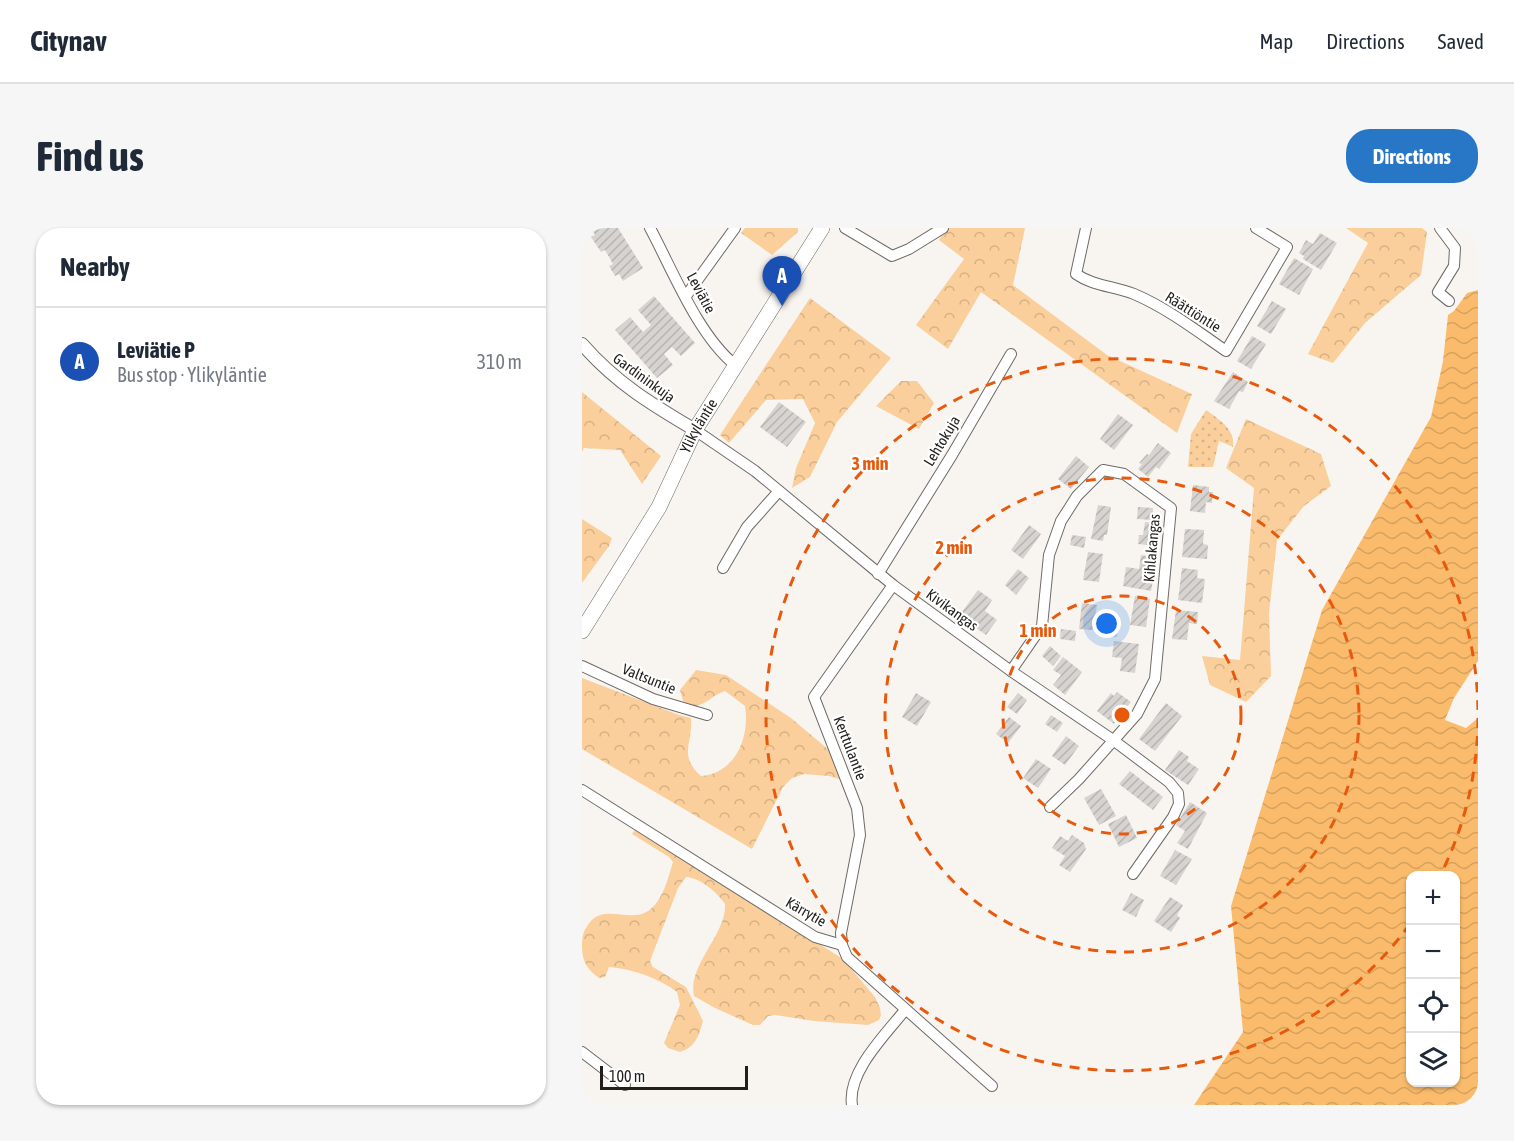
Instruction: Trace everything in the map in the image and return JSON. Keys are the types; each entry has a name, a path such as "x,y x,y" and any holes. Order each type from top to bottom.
{"main road":[{"name":"Ylikyläntie","path":"582,631 660,507 695,430 822,228"}],"street":[{"name":"Leviätie","path":"650,228 711,340 735,365"},
{"path":"686,296 735,228"},
{"path":"845,228 892,256 909,249 943,228"},
{"name":"Räättiöntie","path":"1086,228 1076,274 1086,281 1133,294 1174,315 1226,351 1287,247 1256,228"},
{"path":"1440,228 1455,248 1454,266 1438,292 1449,301"},
{"name":"Gardininkuja","path":"582,344 602,367 639,397 695,430"},
{"name":"Lehtokuja","path":"878,574 1011,354"},
{"name":"Kivikangas","path":"695,430 755,471 878,574 1169,782 1178,794 1179,804 1173,818 1133,874"},
{"name":"Kihlakangas","path":"1011,671 1042,626 1049,555 1061,521 1077,496 1102,470 1124,474 1171,508 1155,679 1137,714 1113,740"},
{"path":"723,568 747,527 779,491"},
{"name":"Kerttulantie","path":"842,945 841,933 860,835 857,808 814,697 893,585"},
{"name":"Valtsuntie","path":"582,666 653,699 707,715"},
{"path":"1050,807 1079,779 1113,740"},
{"name":"Kärrytie","path":"582,790 815,937 842,945"},
{"path":"842,945 847,957 992,1086"},
{"path":"852,1105 850,1097 858,1070 905,1010"},
{"path":"582,1052 625,1085"}],"green space":[{"path":"745,228 798,228 798,232 772,255 741,233"},
{"path":"946,228 1025,228 1013,285 1107,355 1192,394 1177,433 981,292 948,349 916,325 964,259 939,240"},
{"path":"1346,228 1422,228 1427,232 1421,275 1365,323 1333,363 1308,354 1368,243"},
{"path":"810,298 891,358 837,422 810,477 792,488 796,468 815,423 803,399 766,400 729,443 720,435"},
{"path":"901,381 917,381 934,403 919,429 876,406"},
{"path":"582,392 661,456 642,484 620,450 584,448 582,452"},
{"path":"1206,410 1229,430 1233,447 1219,441 1213,467 1188,467 1191,434"},
{"path":"1246,419 1321,454 1331,486 1304,506 1277,540 1269,613 1271,676 1246,702 1210,685 1202,656 1240,660 1254,488 1226,468"},
{"path":"582,519 612,538 609,546 582,583"},
{"path":"696,670 726,675 791,718 836,756 842,780 829,776 804,774 792,778 783,787 752,849 582,749 582,678 691,718 688,755 694,769 701,776 723,768 732,761 743,741 745,706 725,691 693,707 683,701 680,690"},
{"path":"636,828 843,959 875,997 880,1008 879,1020 868,1025 775,1015 768,1016 760,1025 753,1025 694,996 693,984 696,973 720,927 725,904 708,886 686,877 678,888 650,961 653,967 686,987 703,1021 698,1036 690,1047 680,1052 668,1048 664,1043 680,1005 677,992 654,978 618,968 609,967 605,977 599,978 586,965 582,952 584,931 596,917 603,914 641,914 653,907 664,889 673,862 669,857 632,834"}],"water":[{"path":"1478,290 1478,661 1454,698 1445,720 1466,728 1478,718 1478,1105 1194,1105 1243,1032 1231,906 1322,610 1431,417 1443,361 1448,315 1454,311 1467,293"}],"building":[{"path":"591,228 618,228 643,268 623,281 619,274 615,276 609,266 613,264 605,250 601,252 591,237 595,235"},
{"path":"1320,233 1337,243 1321,270 1303,259 1304,256 1299,253 1306,240 1313,244"},
{"path":"1294,258 1313,269 1299,295 1279,284"},
{"path":"654,296 695,343 681,356 672,347 664,354 673,365 657,378 615,330 630,317 643,332 651,325 638,310"},
{"path":"1272,301 1286,309 1271,334 1257,326"},
{"path":"1252,336 1266,344 1251,369 1237,361"},
{"path":"1233,372 1248,382 1243,392 1239,391 1229,409 1214,401"},
{"path":"779,402 806,422 787,447 760,427"},
{"path":"1118,414 1133,425 1114,450 1100,439"},
{"path":"1158,443 1171,453 1159,469 1156,467 1148,477 1138,469 1142,464 1139,463"},
{"path":"1076,456 1089,467 1071,489 1058,479"},
{"path":"1193,485 1209,487 1209,492 1213,492 1212,503 1206,502 1205,513 1190,511"},
{"path":"1098,505 1111,507 1107,535 1104,535 1103,541 1091,539"},
{"path":"1138,507 1153,508 1152,520 1137,519"},
{"path":"1145,522 1159,524 1157,546 1138,544 1139,535 1143,535"},
{"path":"1029,525 1041,534 1023,559 1011,550"},
{"path":"1185,529 1204,530 1203,544 1208,545 1207,559 1182,557"},
{"path":"1072,535 1086,537 1084,548 1070,545"},
{"path":"1088,552 1103,554 1099,582 1083,580"},
{"path":"1141,555 1157,558 1151,591 1123,586 1126,567 1139,569"},
{"path":"1182,568 1198,570 1197,578 1205,579 1202,603 1178,600"},
{"path":"1018,569 1029,578 1016,595 1005,585"},
{"path":"978,590 992,600 985,611 997,620 986,635 959,616"},
{"path":"1135,596 1150,599 1146,627 1130,625"},
{"path":"1082,603 1097,605 1093,630 1079,629"},
{"path":"1176,610 1198,612 1197,624 1189,623 1187,640 1172,639"},
{"path":"1108,627 1118,629 1117,637 1107,636"},
{"path":"1061,629 1076,631 1075,641 1060,639"},
{"path":"1114,641 1139,644 1135,673 1120,671 1122,658 1112,657"},
{"path":"1050,646 1061,656 1053,666 1042,656"},
{"path":"1063,657 1082,672 1065,695 1053,685 1061,675 1053,670"},
{"path":"1117,692 1131,702 1114,724 1097,711 1111,693 1114,696"},
{"path":"916,693 931,702 917,726 902,717"},
{"path":"1018,693 1027,700 1017,714 1007,707"},
{"path":"1166,703 1182,716 1155,751 1139,739"},
{"path":"1051,715 1063,723 1057,732 1045,724"},
{"path":"1009,717 1021,726 1008,743 996,734"},
{"path":"1066,736 1079,746 1065,765 1052,756"},
{"path":"1179,750 1189,757 1187,761 1199,769 1188,785 1165,770"},
{"path":"1036,759 1051,769 1038,788 1023,778"},
{"path":"1130,771 1163,797 1153,810 1119,784"},
{"path":"1101,789 1116,816 1099,825 1084,798"},
{"path":"1190,802 1207,813 1188,849 1177,843 1185,831 1176,825"},
{"path":"1126,815 1137,838 1119,847 1108,824"},
{"path":"1072,835 1084,843 1086,849 1070,872 1059,865 1065,856 1052,848 1060,836 1068,841"},
{"path":"1175,850 1192,859 1176,885 1160,876"},
{"path":"1131,893 1144,900 1136,917 1122,910"},
{"path":"1170,897 1183,905 1177,915 1180,918 1171,932 1154,921"}],"place":[{"name":"Leviätie P","path":"782,306"}]}
